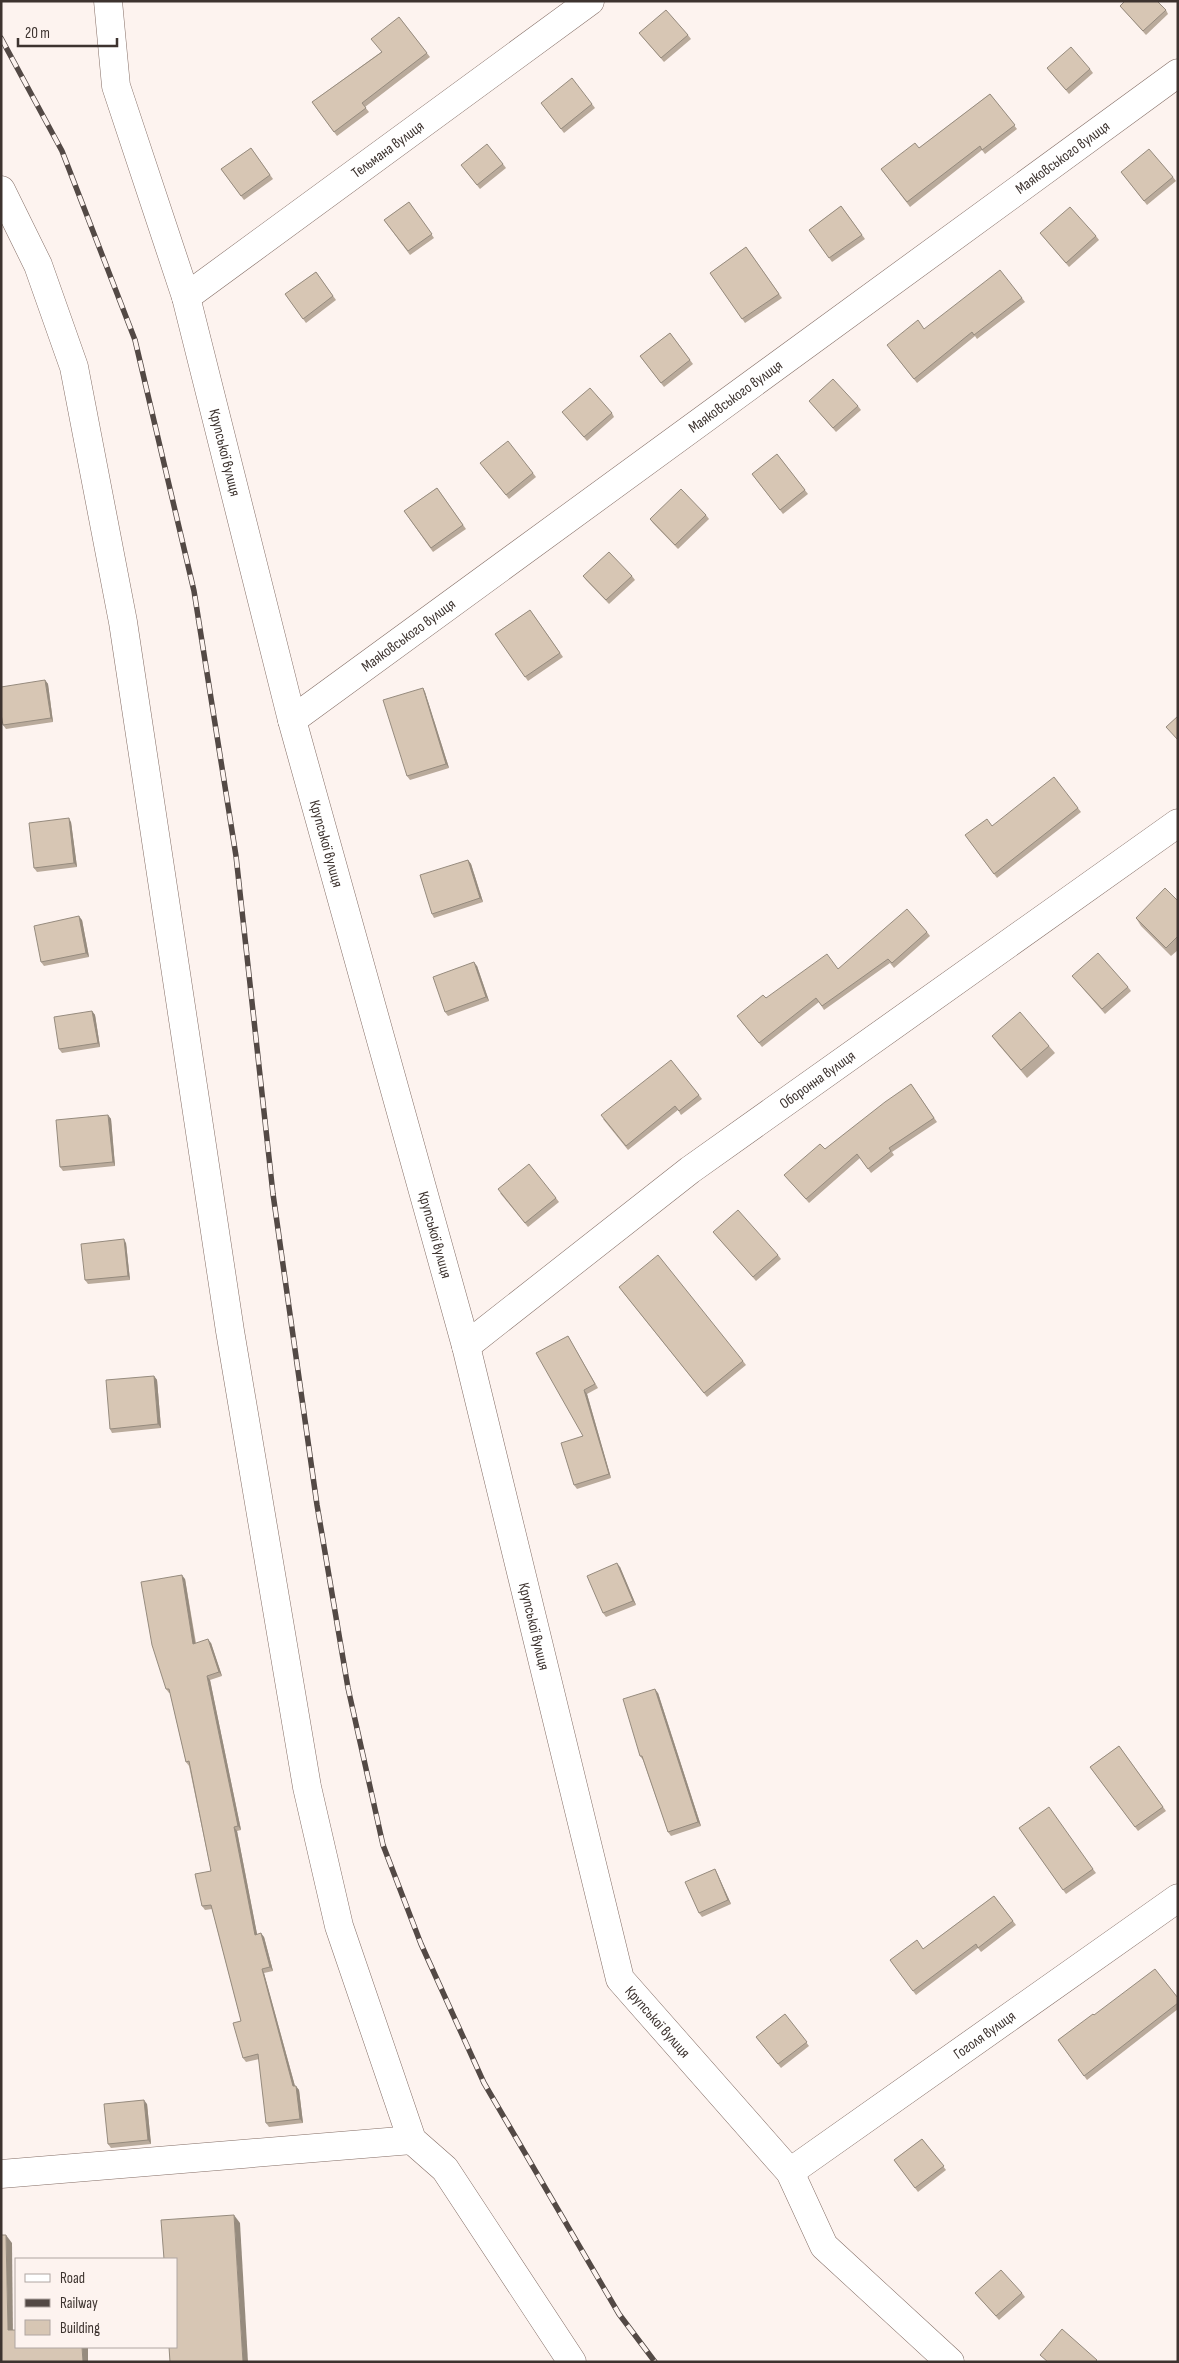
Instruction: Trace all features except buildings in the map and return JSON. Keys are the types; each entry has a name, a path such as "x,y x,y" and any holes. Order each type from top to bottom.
{"street":[{"name":"Крупської вулиця","path":"108,1 116,86 186,297 292,720 466,1346 620,1979 790,2172 824,2246 950,2362"},
{"name":"Тельмана вулиця","path":"186,297 590,1"},
{"name":"Маяковського вулиця","path":"292,720 1178,73"},
{"path":"1,190 38,264 74,367 123,622 230,1331 307,1787 339,1926 412,2140 445,2169 572,2362"},
{"name":"Оборонна вулиця","path":"466,1346 690,1170 1178,823"},
{"name":"Гоголя вулиця","path":"790,2172 1178,1898"},
{"path":"1,2174 412,2140"}],"railway":[{"path":"1,38 62,151 135,340 194,591 236,856 273,1194 317,1505 348,1688 383,1845 421,1944 484,2083 619,2314 655,2362"}]}
